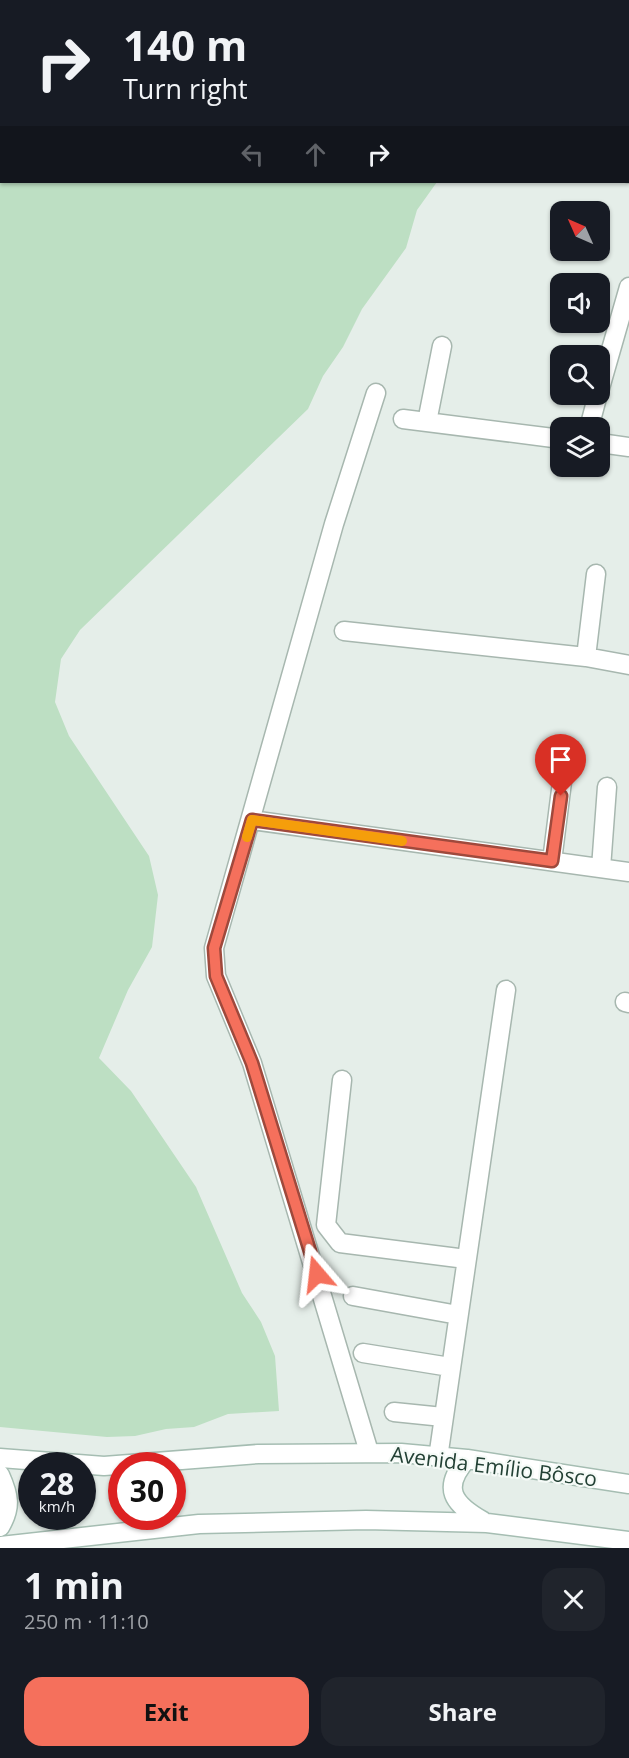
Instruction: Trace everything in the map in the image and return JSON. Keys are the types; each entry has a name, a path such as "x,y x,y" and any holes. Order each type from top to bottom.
{"street":[{"path":"610,353 629,287"},
{"path":"427,422 442,346"},
{"path":"369,1452 252,1063 216,976 214,948 334,524 376,393"},
{"path":"404,419 550,438"},
{"path":"610,444 629,447"},
{"path":"586,657 596,574"},
{"path":"344,631 586,657 629,664"},
{"path":"552,861 563,774"},
{"path":"601,868 607,788"},
{"path":"252,820 629,872"},
{"path":"438,1458 506,990"},
{"path":"342,1080 326,1225 340,1243 466,1259"},
{"path":"353,1296 458,1316"},
{"path":"363,1353 450,1367"},
{"path":"394,1412 443,1417"},
{"name":"Avenida Emílio Bôsco","path":"0,1458 104,1466 258,1454 369,1452 467,1459 629,1484"},
{"path":"467,1459 451,1482 453,1495 468,1512 487,1523"},
{"path":"0,1475 9,1494 9,1511 0,1527"},
{"path":"0,1546 187,1526 366,1520 487,1523 629,1540"}],"green space":[{"path":"0,183 436,183 417,210 406,248 362,309 343,347 323,376 308,409 80,630 61,659 55,702 69,736 149,856 158,895 152,947 128,990 99,1058 131,1091 196,1187 242,1293 261,1322 275,1356 279,1411 228,1414 194,1427 166,1429 135,1436 107,1437 0,1427"}],"slow traffic":[{"path":"247,837 252,820 402,841"}],"route":[{"path":"317,1274 252,1063 216,976 214,948 218,929 252,820 552,861 561,796"}]}
